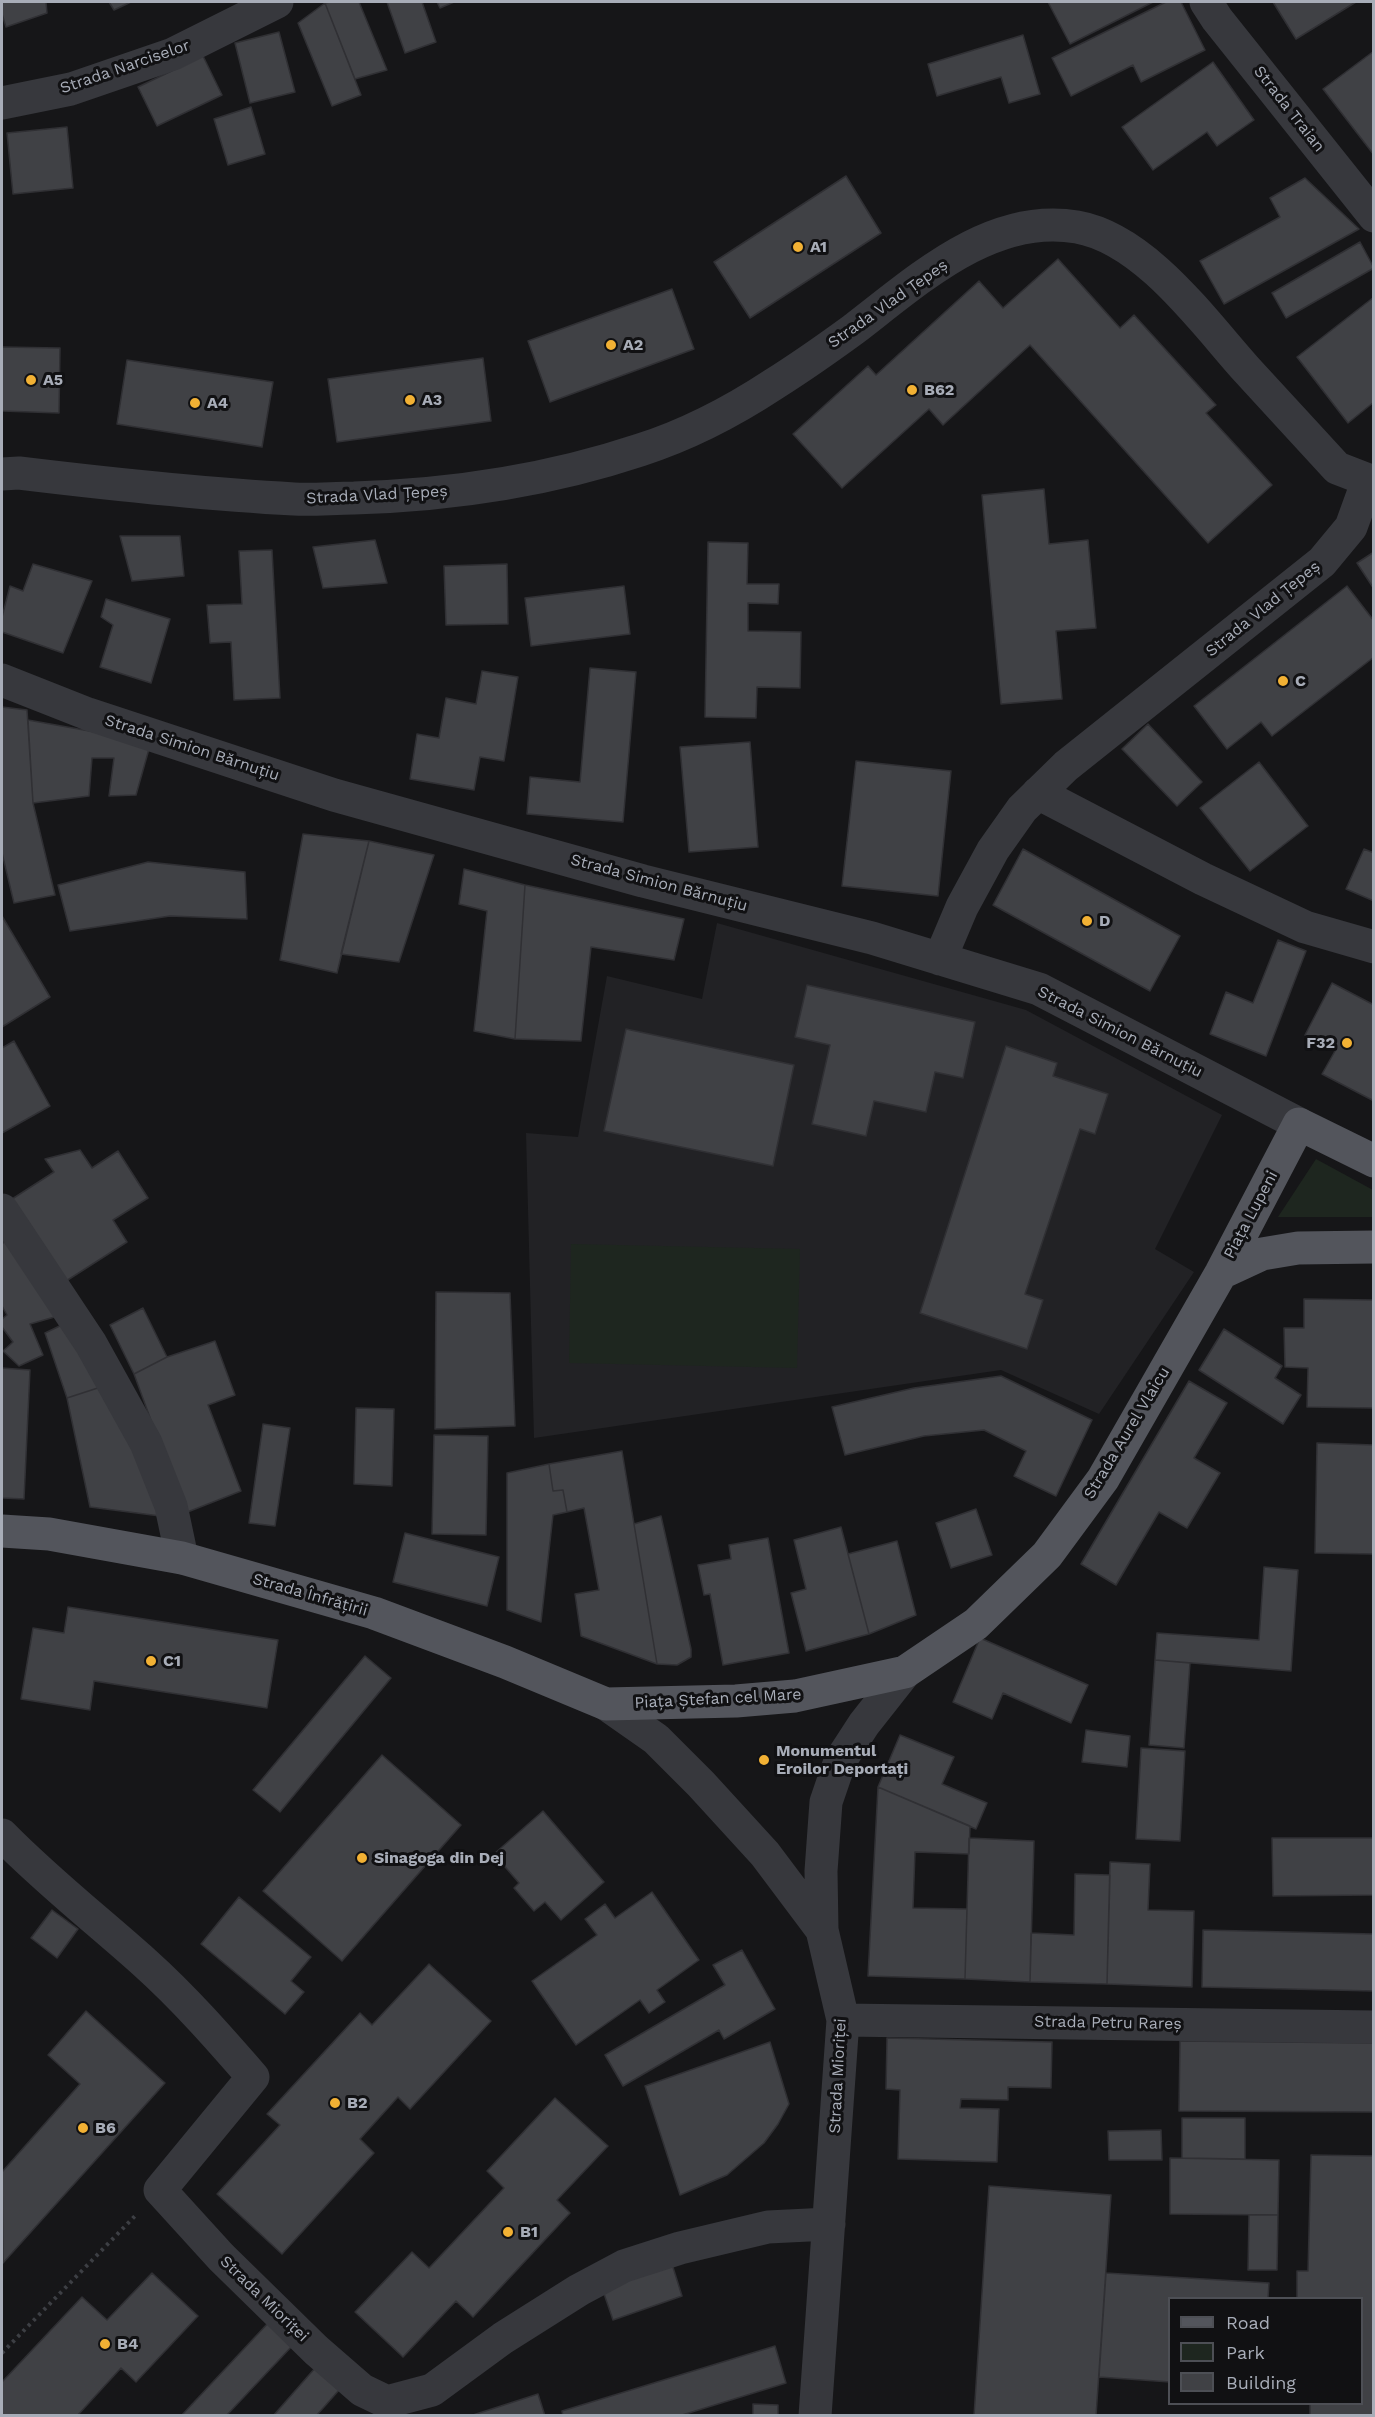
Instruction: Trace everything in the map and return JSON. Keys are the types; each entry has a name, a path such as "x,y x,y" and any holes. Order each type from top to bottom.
{"main road":[{"path":"1299,1124 1374,1161"},
{"name":"Piața Lupeni","path":"1221,1273 1299,1124"},
{"name":"Piața Lupeni","path":"1221,1273 1262,1254 1298,1248 1374,1247"},
{"name":"Strada Aurel Vlaicu","path":"905,1672 976,1624 1047,1555 1103,1479 1221,1273"},
{"name":"Strada Înfrățirii","path":"2,1531 50,1534 182,1557 374,1613 505,1662 606,1704"},
{"name":"Piața Ștefan cel Mare","path":"606,1704 736,1701 795,1696 905,1672"}],"street":[{"name":"Strada Narciselor","path":"2,103 71,89 173,54 277,2"},
{"name":"Strada Traian","path":"1206,2 1217,19 1374,216"},
{"name":"Strada Vlad Țepeș","path":"2,474 19,473 297,500 411,496 556,475 643,449 720,416 783,378 851,331 909,285 965,250 1006,231 1042,223 1081,228 1115,242 1144,261 1177,292 1337,468 1371,479 1351,526 1322,562 1066,766 1022,809 993,850 962,907 940,959"},
{"name":"Strada Simion Bărnuțiu","path":"2,680 88,714 334,795 940,959 1039,989 1299,1124"},
{"path":"1038,793 1203,879 1305,927 1374,947"},
{"path":"2,1210 92,1344 146,1443 171,1506 182,1557"},
{"path":"822,1930 821,1871 826,1802 840,1761 864,1724 905,1672"},
{"path":"606,1704 656,1739 701,1784 765,1854 822,1930"},
{"path":"2,1834 43,1876 147,1965 220,2038 253,2077 160,2190"},
{"name":"Strada Mioriței","path":"815,2415 843,2020 822,1930"},
{"name":"Strada Petru Rareș","path":"843,2020 1374,2027"},
{"name":"Strada Mioriței","path":"160,2190 220,2257 316,2350 362,2391 387,2402 432,2390 503,2338 579,2290 624,2266 680,2248 768,2227 829,2224"}],"path":[{"path":"2,2353 160,2190"}],"shaded area":[{"path":"717,923 1026,1010 1222,1115 1155,1249 1194,1272 1099,1414 1001,1370 534,1438 526,1133 578,1137 607,976 702,999"}],"green space":[{"path":"1316,1159 1373,1190 1373,1217 1278,1217"},
{"path":"571,1244 800,1249 797,1368 569,1363"}],"building":[{"path":"2,2 46,2 47,13 6,27 2,14"},
{"path":"109,2 131,2 114,10"},
{"path":"359,2 387,70 355,79 325,3"},
{"path":"387,2 422,2 436,42 405,53"},
{"path":"437,2 454,2 440,8"},
{"path":"1048,2 1153,2 1070,44"},
{"path":"1166,2 1181,2 1205,50 1141,82 1133,65 1071,96 1052,58"},
{"path":"1273,2 1356,2 1296,39"},
{"path":"325,3 361,95 332,106 298,23"},
{"path":"279,32 295,92 250,103 235,43"},
{"path":"1023,35 1040,94 1009,103 1001,77 937,96 928,64"},
{"path":"1374,51 1374,155 1323,89"},
{"path":"203,56 222,95 157,126 138,87"},
{"path":"1213,62 1254,120 1217,146 1207,132 1153,170 1122,127"},
{"path":"251,107 265,154 228,165 214,119"},
{"path":"67,127 73,188 13,194 7,133"},
{"name":"A1","path":"846,176 881,233 750,318 714,262"},
{"path":"1305,178 1359,229 1224,304 1200,261 1280,217 1270,198"},
{"path":"1360,242 1374,268 1286,318 1272,293"},
{"name":"B62","path":"1058,259 1120,328 1134,315 1216,405 1206,413 1272,485 1208,543 1030,345 943,425 929,409 842,488 793,434 868,366 876,375 979,281 1003,308"},
{"name":"A2","path":"672,289 694,349 550,402 528,341"},
{"path":"1374,297 1374,402 1348,423 1297,357"},
{"name":"A5","path":"2,347 60,348 59,413 2,411"},
{"name":"A3","path":"483,358 491,421 337,442 328,379"},
{"name":"A4","path":"127,360 273,382 262,447 117,424"},
{"path":"1044,489 1049,544 1088,540 1096,628 1056,631 1062,699 1001,704 982,495"},
{"path":"120,536 180,536 184,576 132,581"},
{"path":"375,540 387,583 323,588 313,547"},
{"path":"708,542 748,543 747,584 779,584 778,604 748,603 748,631 801,632 800,688 757,687 756,718 705,717"},
{"path":"272,550 280,698 234,700 231,642 210,643 207,605 242,604 239,551"},
{"path":"1374,552 1374,589 1357,563"},
{"path":"33,564 92,581 63,653 2,632 2,617 10,586 23,591"},
{"path":"507,564 508,624 446,625 444,566"},
{"path":"624,586 630,634 531,646 525,598"},
{"name":"C","path":"1347,586 1374,621 1374,657 1272,736 1261,722 1227,749 1194,706"},
{"path":"106,599 170,619 151,683 100,667 113,625 101,617"},
{"path":"590,668 636,672 623,822 527,814 530,777 580,782"},
{"path":"482,671 518,677 504,761 480,757 474,790 410,779 417,734 439,738 446,698 476,704"},
{"path":"2,707 27,710 33,803 55,895 14,903 2,853"},
{"path":"28,720 151,742 136,795 109,796 114,758 92,758 89,796 33,803"},
{"path":"1148,724 1202,782 1177,806 1122,749"},
{"path":"750,742 758,847 689,852 680,747"},
{"path":"856,761 951,771 938,896 842,886"},
{"path":"1259,762 1308,826 1250,871 1200,808"},
{"path":"303,834 369,841 337,973 280,960"},
{"path":"369,841 434,855 399,962 341,954"},
{"name":"D","path":"1023,849 1180,936 1150,991 993,905"},
{"path":"1364,849 1374,853 1374,901 1346,889"},
{"path":"148,862 245,872 247,919 170,916 70,931 58,885"},
{"path":"464,869 525,885 515,1039 474,1031 487,911 459,904"},
{"path":"525,885 684,919 674,960 591,947 581,1041 515,1039"},
{"path":"2,916 50,997 2,1027"},
{"path":"1278,940 1306,951 1266,1056 1210,1034 1226,992 1253,1003"},
{"name":"F32","path":"1332,983 1374,1005 1374,1101 1322,1074 1335,1051 1305,1035"},
{"path":"807,985 975,1022 963,1078 935,1072 926,1112 874,1101 866,1136 812,1124 830,1045 795,1037"},
{"path":"626,1029 794,1065 773,1166 604,1131"},
{"path":"14,1041 50,1106 2,1133 2,1048"},
{"path":"1006,1046 1057,1063 1053,1076 1108,1094 1095,1134 1080,1129 1025,1294 1043,1300 1027,1349 920,1313"},
{"path":"80,1150 92,1168 118,1151 148,1198 113,1220 127,1242 63,1283 9,1201 54,1172 45,1159"},
{"path":"5,1241 58,1316 30,1324 43,1355 19,1366 3,1351 13,1342 2,1327 2,1319 7,1315 2,1306 2,1244"},
{"path":"436,1292 510,1293 515,1426 435,1429"},
{"path":"1304,1299 1374,1300 1374,1408 1307,1407 1308,1368 1285,1367 1284,1328 1304,1328"},
{"path":"143,1308 167,1357 134,1374 110,1325"},
{"path":"66,1323 107,1385 67,1398 45,1333"},
{"path":"1224,1329 1282,1366 1275,1378 1301,1395 1283,1424 1199,1370"},
{"path":"215,1341 235,1395 208,1405 241,1491 185,1513 134,1374 167,1357"},
{"path":"2,1368 30,1370 24,1499 2,1498"},
{"path":"1001,1376 1092,1420 1056,1496 1014,1476 1026,1451 984,1430 924,1436 845,1455 832,1407 914,1388"},
{"path":"1189,1381 1227,1403 1194,1458 1220,1473 1187,1528 1159,1512 1116,1585 1081,1564"},
{"path":"107,1385 160,1516 90,1507 67,1398"},
{"path":"356,1408 394,1409 392,1486 354,1484"},
{"path":"263,1424 290,1428 275,1526 249,1523"},
{"path":"434,1435 488,1436 486,1535 432,1534"},
{"path":"1317,1443 1374,1445 1374,1554 1315,1553"},
{"path":"622,1451 657,1664 581,1636 575,1594 599,1590 584,1508 567,1512 563,1490 553,1491 549,1464"},
{"path":"549,1464 553,1491 563,1490 567,1512 553,1515 541,1622 507,1610 507,1473"},
{"path":"976,1509 992,1555 951,1568 936,1523"},
{"path":"661,1516 691,1649 691,1657 677,1665 657,1664 634,1524"},
{"path":"841,1527 869,1634 806,1651 791,1593 806,1589 794,1540"},
{"path":"405,1533 499,1557 487,1606 393,1582"},
{"path":"768,1538 789,1653 723,1665 710,1594 704,1595 698,1565 731,1559 729,1545"},
{"path":"897,1541 916,1615 869,1634 848,1554"},
{"path":"1264,1567 1298,1570 1291,1671 1155,1660 1157,1633 1259,1640"},
{"name":"C1","path":"68,1607 278,1640 267,1708 94,1681 90,1710 21,1699 33,1628 64,1633"},
{"path":"980,1638 1088,1685 1071,1723 1003,1693 992,1719 953,1702"},
{"path":"365,1656 391,1678 280,1812 253,1790"},
{"path":"1155,1660 1190,1663 1184,1748 1149,1745"},
{"path":"1086,1730 1130,1736 1127,1767 1082,1762"},
{"path":"900,1735 954,1757 942,1784 987,1803 976,1829 878,1787"},
{"path":"1141,1748 1185,1751 1180,1841 1136,1839"},
{"name":"Sinagoga din Dej","path":"382,1755 461,1825 342,1961 263,1891"},
{"path":"878,1787 970,1826 969,1854 915,1852 913,1908 967,1909 965,1979 868,1976"},
{"path":"543,1811 604,1882 561,1920 545,1902 534,1911 514,1888 519,1883 494,1854"},
{"path":"969,1838 1034,1841 1030,1982 965,1979"},
{"path":"1272,1838 1374,1838 1374,1895 1273,1896"},
{"path":"1110,1862 1150,1864 1148,1910 1194,1911 1192,1987 1107,1984"},
{"path":"1075,1874 1110,1875 1107,1984 1030,1982 1031,1933 1074,1935"},
{"path":"652,1892 699,1960 657,1990 665,2002 649,2013 640,2000 576,2045 532,1981 597,1935 585,1919 605,1904 615,1918"},
{"path":"239,1897 311,1957 291,1981 304,1992 285,2014 201,1944"},
{"path":"52,1910 78,1929 57,1958 31,1938"},
{"path":"1203,1930 1374,1934 1374,1991 1202,1987"},
{"path":"742,1950 775,2009 724,2039 719,2030 623,2086 605,2055 725,1985 713,1965"},
{"name":"B2","path":"429,1964 491,2021 410,2109 398,2097 360,2139 374,2153 282,2254 217,2194 280,2125 267,2114 360,2013 372,2025"},
{"name":"B6","path":"86,2011 165,2083 3,2263 2,2172 80,2084 48,2055"},
{"path":"887,2038 1052,2042 1051,2088 1008,2087 1008,2100 961,2099 960,2108 999,2109 997,2162 898,2159 900,2090 886,2089"},
{"path":"1180,2041 1374,2043 1374,2112 1179,2111"},
{"path":"770,2042 789,2104 778,2124 764,2143 727,2175 680,2195 645,2086"},
{"name":"B1","path":"555,2098 608,2146 557,2200 570,2213 473,2317 456,2301 403,2357 355,2312 412,2252 429,2268 504,2188 487,2171"},
{"path":"1182,2118 1245,2118 1245,2159 1182,2158"},
{"path":"1161,2130 1162,2160 1109,2160 1108,2131"},
{"path":"1311,2155 1374,2156 1374,2416 1310,2416 1310,2405 1363,2405 1363,2297 1297,2297 1297,2271 1308,2271"},
{"path":"1170,2158 1279,2160 1278,2215 1170,2214"},
{"path":"989,2186 1111,2195 1096,2416 974,2416"},
{"path":"1249,2215 1278,2215 1277,2270 1248,2270"},
{"path":"672,2264 682,2296 613,2320 602,2288"},
{"name":"B4","path":"152,2273 198,2316 136,2382 121,2368 77,2416 2,2416 2,2382 82,2297 107,2320"},
{"path":"1106,2273 1269,2283 1268,2297 1168,2297 1168,2382 1099,2377"},
{"path":"270,2321 294,2344 226,2416 181,2416"},
{"path":"775,2346 786,2383 679,2416 563,2416 562,2411"},
{"path":"316,2367 340,2389 316,2416 273,2416"},
{"path":"538,2394 545,2416 470,2416"},
{"path":"753,2404 778,2405 778,2416 753,2416"}],"place":[{"name":"A1","path":"798,247"},
{"name":"A2","path":"611,345"},
{"name":"A5","path":"31,380"},
{"name":"B62","path":"912,390"},
{"name":"A3","path":"410,400"},
{"name":"A4","path":"195,403"},
{"name":"C","path":"1283,681"},
{"name":"D","path":"1087,921"},
{"name":"F32","path":"1347,1043"},
{"name":"C1","path":"151,1661"},
{"name":"Monumentul Eroilor Deportați","path":"764,1760"},
{"name":"Sinagoga din Dej","path":"362,1858"},
{"name":"B2","path":"335,2103"},
{"name":"B6","path":"83,2128"},
{"name":"B1","path":"508,2232"},
{"name":"B4","path":"105,2344"}]}
